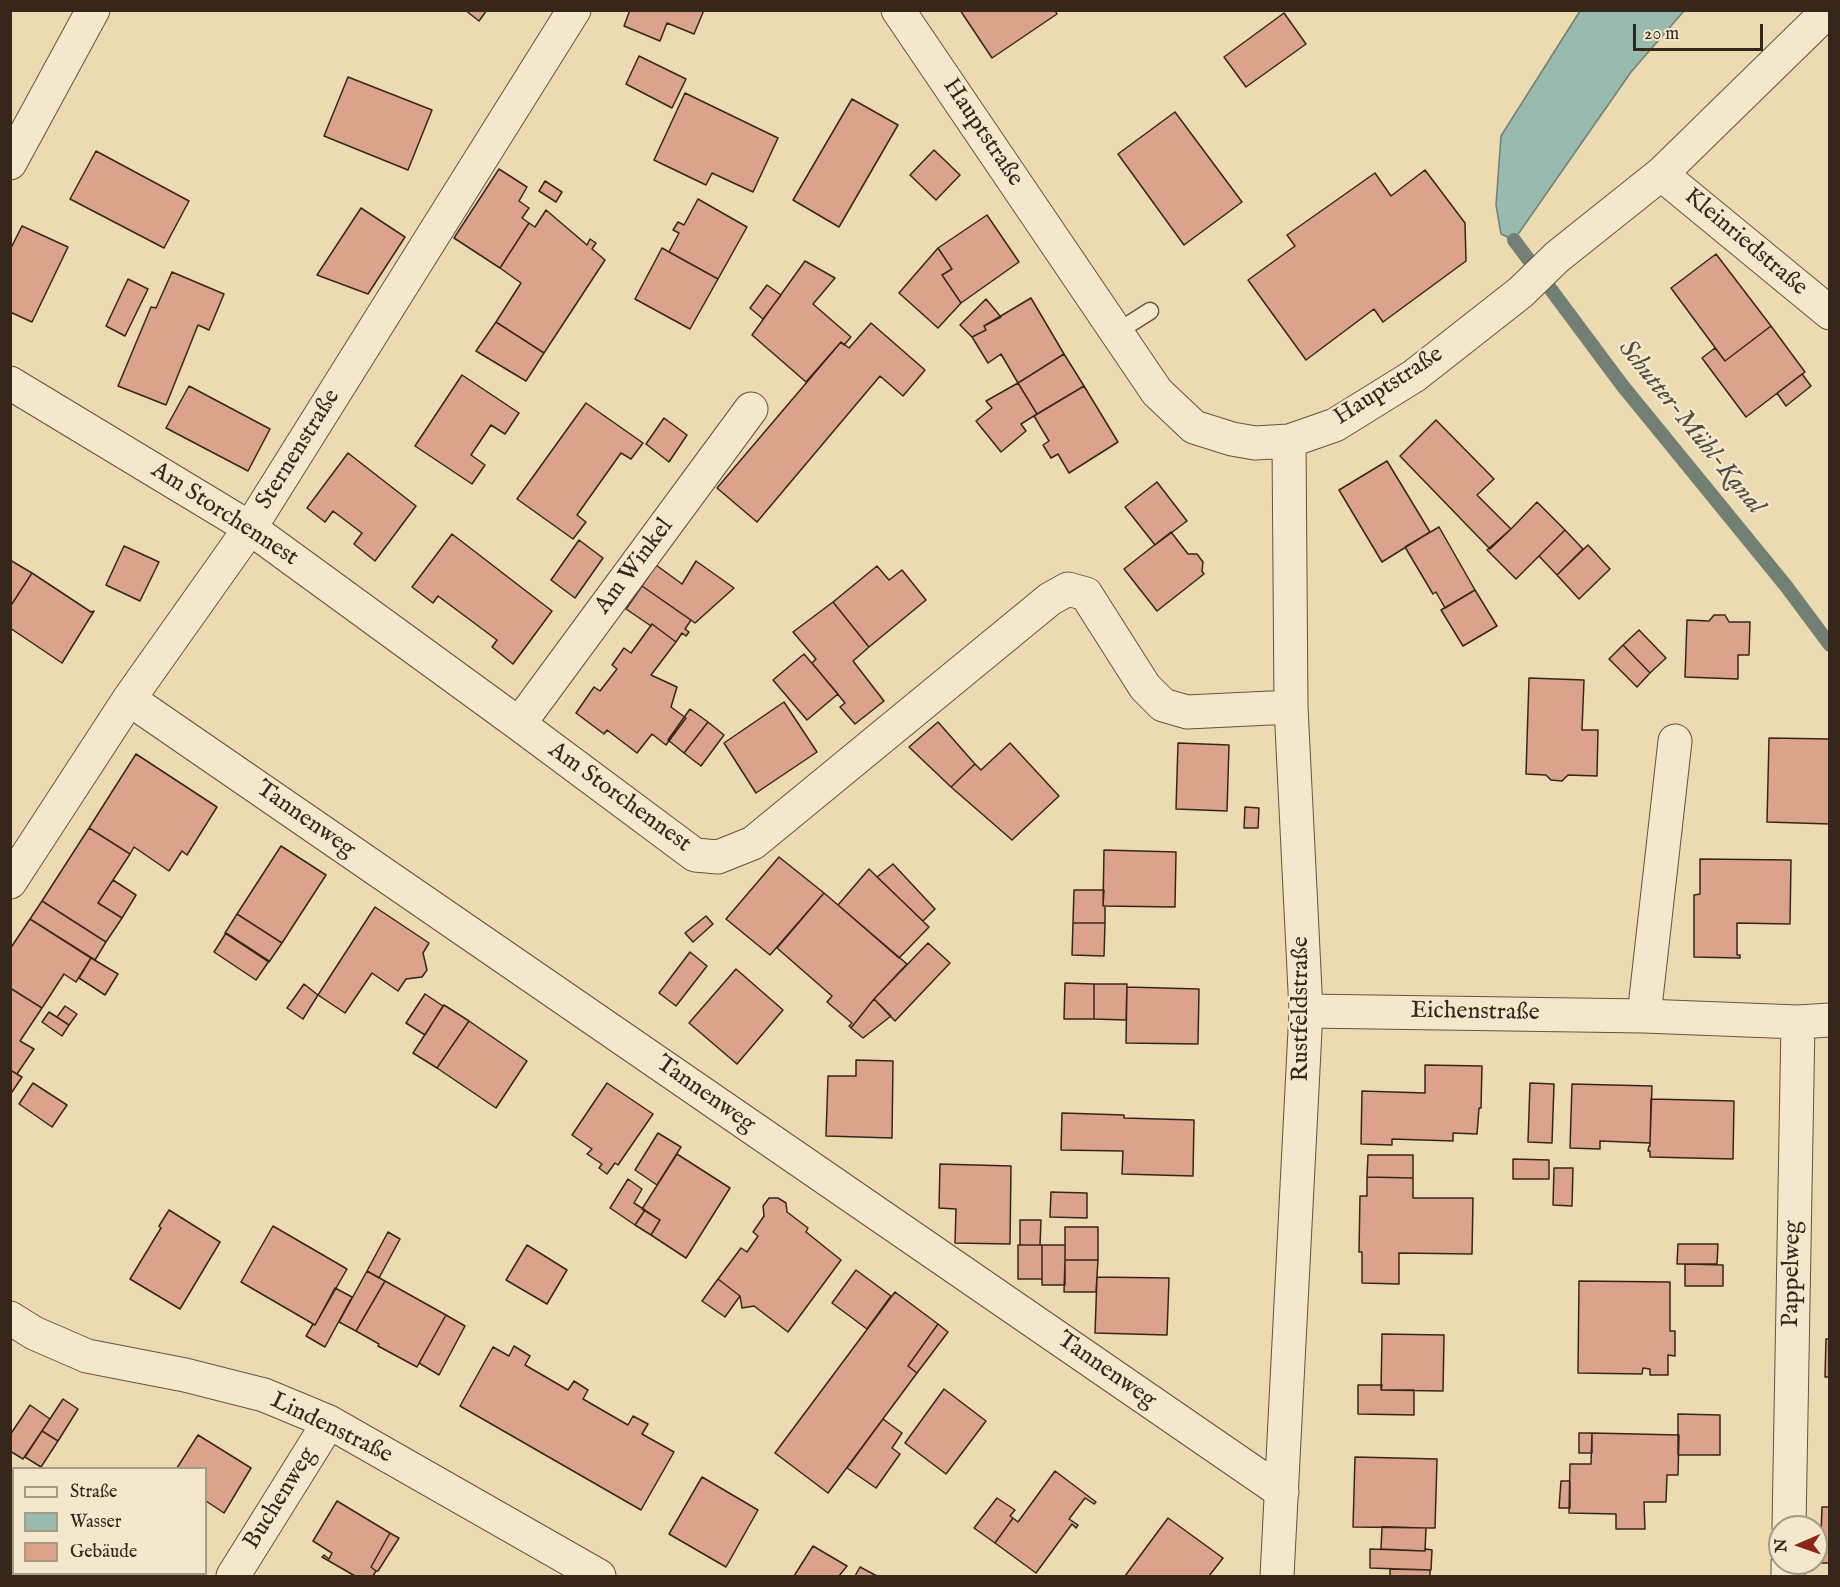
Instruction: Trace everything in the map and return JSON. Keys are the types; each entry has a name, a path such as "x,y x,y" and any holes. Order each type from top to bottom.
{"street":[{"path":"10,163 93,10"},
{"name":"Sternenstraße","path":"10,882 129,699 250,528 574,10"},
{"name":"Hauptstraße","path":"898,10 1157,392 1194,427 1232,440 1254,444 1289,441 1335,425 1414,376 1521,292 1557,257 1661,174 1829,10"},
{"name":"Kleinriedstraße","path":"1661,174 1830,313"},
{"name":"Am Storchennest","path":"10,383 250,528 695,855 718,857 753,843 1050,599 1068,589 1086,594 1145,687 1162,705 1187,712 1291,707"},
{"name":"Am Winkel","path":"519,724 751,409"},
{"name":"Rustfeldstraße","path":"1278,1576 1306,1011 1291,707 1289,441"},
{"name":"Tannenweg","path":"129,699 1282,1492"},
{"path":"1644,1016 1675,741"},
{"name":"Eichenstraße","path":"1306,1011 1814,1021"},
{"name":"Pappelweg","path":"1790,1515 1814,1021"},
{"name":"Lindenstraße","path":"10,1318 34,1333 87,1356 185,1375 264,1395 329,1422 599,1576"},
{"name":"Buchenweg","path":"233,1576 329,1422"}],"lane":[{"path":"1117,332 1149,311"}],"water":[{"path":"1580,11 1684,11 1631,72 1514,240 1501,234 1496,205 1501,136"}],"building":[{"path":"465,10 487,10 479,21"},
{"path":"630,10 704,10 694,34 667,23 660,41 624,26"},
{"path":"960,10 1055,10 1057,14 992,58"},
{"path":"1284,13 1306,44 1246,87 1224,57"},
{"path":"639,56 686,79 672,108 626,84"},
{"path":"348,77 432,110 408,170 324,136"},
{"path":"685,93 778,138 753,192 712,173 706,185 654,160"},
{"path":"852,99 898,125 839,227 793,200"},
{"path":"1175,112 1242,202 1184,245 1118,154"},
{"path":"934,150 960,175 936,200 910,175"},
{"path":"96,151 189,201 164,248 70,199"},
{"path":"499,169 527,187 519,201 529,208 522,218 529,223 500,268 454,238"},
{"path":"1425,170 1465,223 1466,261 1383,322 1374,309 1306,360 1248,280 1295,246 1287,235 1375,173 1391,196"},
{"path":"545,181 562,192 556,202 539,191"},
{"path":"698,199 747,227 718,279 669,252 679,233 673,230 678,222 684,225"},
{"path":"361,208 405,237 368,294 317,275"},
{"path":"546,210 587,245 590,239 596,243 592,249 605,260 544,353 496,322 521,283 500,268 529,223 535,227"},
{"path":"987,215 1019,262 961,303 942,275 952,269 938,248"},
{"path":"22,226 68,247 32,322 10,312 10,250"},
{"path":"662,248 718,279 690,329 635,299"},
{"path":"938,248 952,269 942,275 961,303 938,328 899,293"},
{"path":"1716,254 1771,326 1725,361 1671,288"},
{"path":"805,261 835,278 813,304 851,337 844,345 841,342 806,382 752,335"},
{"path":"172,272 224,294 209,330 198,325 166,405 118,386 151,307 156,308"},
{"path":"128,279 148,289 125,336 106,326"},
{"path":"767,285 781,295 763,319 750,308"},
{"path":"1031,298 1064,354 1018,383 1001,354 988,363 972,337 986,330 984,326"},
{"path":"986,299 1001,317 984,326 986,330 972,337 960,325"},
{"path":"496,322 544,353 526,381 476,351"},
{"path":"871,323 925,370 903,396 880,376 757,522 717,488 841,342 849,348"},
{"path":"1771,326 1805,372 1746,417 1702,358 1715,348 1725,361"},
{"path":"1064,354 1084,386 1037,414 1018,383"},
{"path":"1802,374 1811,386 1786,406 1777,393"},
{"path":"462,375 519,413 505,434 491,425 471,455 485,465 472,484 415,446"},
{"path":"1018,383 1037,414 1021,424 1026,431 1001,452 976,421 992,408 986,401"},
{"path":"189,386 270,429 248,471 166,428"},
{"path":"1084,386 1118,442 1069,473 1058,454 1051,458 1043,445 1049,441 1034,416"},
{"path":"586,403 643,443 631,459 621,453 577,515 586,522 573,539 517,499"},
{"path":"664,418 687,435 669,462 646,444"},
{"path":"1436,420 1494,479 1477,495 1511,529 1490,549 1400,456"},
{"path":"348,453 416,506 375,561 354,544 362,533 333,511 325,522 307,508"},
{"path":"1387,461 1430,532 1382,562 1339,490"},
{"path":"1157,482 1187,521 1155,545 1125,507"},
{"path":"1537,502 1565,530 1516,579 1487,550"},
{"path":"1439,527 1475,590 1445,608 1436,592 1433,594 1405,547"},
{"path":"1565,530 1583,549 1557,575 1539,556"},
{"path":"1171,532 1188,554 1197,554 1203,562 1204,574 1157,611 1124,569"},
{"path":"452,534 552,611 513,664 492,647 497,640 438,596 433,603 412,587"},
{"path":"579,540 603,558 575,598 551,580"},
{"path":"1588,545 1610,569 1579,599 1557,575"},
{"path":"124,546 159,562 140,601 106,585"},
{"path":"10,560 32,573 10,607"},
{"path":"696,561 734,588 695,623 642,586 656,565 682,584"},
{"path":"877,566 889,580 902,570 926,600 869,647 833,602"},
{"path":"32,573 91,612 94,611 62,663 10,628 10,607"},
{"path":"642,586 691,620 685,629 689,632 686,636 682,633 676,642 652,624 651,626 626,609"},
{"path":"1475,590 1497,626 1463,646 1441,610"},
{"path":"833,602 869,647 853,661 884,701 855,724 840,707 845,703 812,663 816,659 793,632"},
{"path":"1714,615 1725,615 1729,622 1750,622 1749,655 1738,655 1738,679 1685,677 1687,620 1709,621"},
{"path":"652,624 676,642 651,675 677,687 671,707 686,718 666,745 652,734 637,753 607,730 604,734 576,713 594,687 600,691 617,669 612,665 624,648 631,653"},
{"path":"1639,630 1666,658 1650,673 1623,645"},
{"path":"1623,645 1650,673 1637,687 1609,659"},
{"path":"804,654 838,694 807,720 773,680"},
{"path":"1529,678 1584,680 1582,730 1598,730 1597,776 1568,775 1562,781 1551,780 1546,775 1526,774"},
{"path":"784,702 817,752 756,793 724,743"},
{"path":"690,709 708,722 684,753 668,740"},
{"path":"708,722 724,735 701,766 684,753"},
{"path":"938,722 975,764 951,787 909,747"},
{"path":"1769,738 1830,739 1830,824 1767,822"},
{"path":"1010,743 1059,796 1012,840 951,787 975,764 981,770"},
{"path":"1178,743 1229,745 1227,811 1176,809"},
{"path":"136,754 217,807 187,855 182,851 169,871 134,847 130,854 89,828"},
{"path":"1245,807 1259,808 1258,828 1244,828"},
{"path":"89,828 130,854 98,903 122,918 106,942 42,901"},
{"path":"281,846 326,875 282,943 237,914"},
{"path":"1104,850 1176,852 1175,907 1103,906"},
{"path":"779,857 824,893 770,955 726,919"},
{"path":"1700,859 1791,860 1790,924 1737,923 1737,955 1740,955 1740,958 1694,957 1694,895 1700,894"},
{"path":"893,864 935,909 923,921 877,877"},
{"path":"869,869 929,927 899,958 838,905"},
{"path":"113,880 136,895 122,918 98,903"},
{"path":"1074,890 1104,890 1105,923 1073,923"},
{"path":"824,893 907,964 851,1028 849,1026 852,1023 827,1002 832,996 777,948"},
{"path":"42,901 106,942 95,960 30,919"},
{"path":"375,907 429,943 423,953 427,970 422,977 406,979 398,991 372,973 345,1013 318,995"},
{"path":"237,914 282,943 269,962 225,933"},
{"path":"706,916 713,924 693,942 685,933"},
{"path":"30,919 91,958 76,982 64,974 42,1008 10,988 10,949"},
{"path":"1073,923 1105,923 1104,956 1072,955"},
{"path":"226,933 269,961 256,980 214,952"},
{"path":"928,943 950,963 895,1021 874,999"},
{"path":"690,952 707,966 676,1006 659,993"},
{"path":"91,958 118,974 105,995 79,978"},
{"path":"736,969 783,1010 737,1064 689,1023"},
{"path":"1065,983 1094,984 1094,1019 1064,1019"},
{"path":"304,984 318,995 303,1019 287,1008"},
{"path":"1094,984 1127,984 1126,1020 1094,1019"},
{"path":"1127,987 1199,989 1198,1044 1126,1043"},
{"path":"10,988 42,1008 20,1041 34,1049 17,1074 10,1070"},
{"path":"425,994 443,1006 425,1035 406,1023"},
{"path":"874,999 891,1016 863,1038 851,1028"},
{"path":"444,1005 469,1021 437,1068 413,1053"},
{"path":"65,1006 77,1014 69,1025 57,1017"},
{"path":"49,1012 69,1025 62,1036 42,1022"},
{"path":"469,1021 527,1061 496,1108 437,1068"},
{"path":"856,1060 893,1061 892,1138 826,1136 828,1076 856,1076"},
{"path":"1425,1065 1482,1066 1481,1108 1479,1108 1477,1134 1453,1133 1453,1141 1392,1139 1392,1145 1361,1144 1362,1091 1425,1093"},
{"path":"10,1070 22,1077 10,1095"},
{"path":"33,1083 67,1105 52,1127 19,1104"},
{"path":"607,1083 653,1114 618,1165 615,1163 607,1174 599,1168 602,1164 587,1154 592,1149 572,1135"},
{"path":"1530,1083 1554,1084 1552,1143 1528,1142"},
{"path":"1572,1084 1652,1086 1650,1143 1600,1141 1600,1149 1570,1148"},
{"path":"1651,1099 1734,1101 1733,1159 1650,1157 1650,1151 1648,1151"},
{"path":"1062,1113 1194,1120 1193,1176 1122,1174 1123,1151 1061,1150"},
{"path":"658,1133 681,1147 657,1185 635,1170"},
{"path":"677,1154 730,1188 686,1258 651,1235 660,1220 642,1209"},
{"path":"1368,1155 1413,1155 1413,1178 1367,1177"},
{"path":"1513,1159 1549,1160 1549,1179 1513,1179"},
{"path":"940,1164 1011,1166 1010,1244 955,1243 956,1209 939,1208"},
{"path":"1554,1168 1573,1168 1572,1206 1553,1205"},
{"path":"1367,1177 1413,1178 1413,1198 1473,1198 1472,1254 1399,1253 1399,1284 1362,1283 1362,1252 1359,1252 1360,1196 1367,1196"},
{"path":"628,1179 642,1189 634,1203 645,1210 635,1225 610,1208"},
{"path":"1051,1192 1087,1193 1087,1218 1050,1217"},
{"path":"769,1198 778,1198 786,1203 787,1212 808,1228 806,1232 841,1260 788,1332 754,1306 742,1308 740,1296 718,1279 741,1248 747,1252 758,1236 753,1232 764,1216 763,1206"},
{"path":"169,1210 220,1242 180,1309 130,1279 161,1228 159,1226"},
{"path":"645,1210 660,1220 651,1235 635,1225"},
{"path":"1020,1220 1041,1220 1040,1245 1020,1245"},
{"path":"273,1226 347,1269 315,1325 241,1282"},
{"path":"1065,1227 1098,1227 1098,1260 1065,1260"},
{"path":"388,1232 400,1239 379,1278 367,1271"},
{"path":"1678,1244 1718,1244 1717,1264 1677,1264"},
{"path":"527,1245 567,1270 547,1304 506,1280"},
{"path":"1018,1245 1042,1245 1042,1279 1018,1279"},
{"path":"1042,1245 1065,1245 1065,1285 1042,1285"},
{"path":"1065,1260 1098,1260 1096,1292 1064,1292"},
{"path":"1685,1264 1723,1265 1723,1286 1685,1286"},
{"path":"856,1270 891,1296 867,1329 832,1303"},
{"path":"367,1271 385,1281 356,1331 339,1322"},
{"path":"1097,1277 1169,1278 1167,1335 1095,1333"},
{"path":"718,1279 740,1296 725,1317 702,1301"},
{"path":"385,1281 446,1315 417,1367 356,1331"},
{"path":"1579,1281 1670,1282 1670,1331 1675,1331 1675,1356 1668,1355 1668,1375 1650,1375 1650,1369 1643,1368 1642,1374 1578,1373"},
{"path":"335,1288 352,1297 325,1347 306,1336 313,1324 315,1325"},
{"path":"895,1292 938,1324 908,1366 917,1373 828,1493 775,1453"},
{"path":"446,1315 465,1326 439,1375 419,1363"},
{"path":"938,1324 948,1332 917,1373 908,1366"},
{"path":"1382,1334 1444,1335 1443,1391 1381,1390"},
{"path":"1826,1339 1830,1339 1830,1377 1825,1377"},
{"path":"514,1346 530,1356 525,1365 568,1390 574,1381 588,1390 583,1399 628,1425 633,1416 648,1424 642,1434 674,1452 641,1510 460,1406 493,1347 509,1356"},
{"path":"1358,1385 1382,1385 1381,1390 1414,1390 1414,1415 1358,1414"},
{"path":"944,1389 986,1421 946,1474 905,1443"},
{"path":"63,1399 78,1409 58,1441 42,1431"},
{"path":"30,1405 50,1419 23,1459 10,1451 10,1435"},
{"path":"1678,1414 1720,1415 1720,1455 1678,1455"},
{"path":"883,1419 902,1433 892,1448 900,1454 876,1488 847,1468"},
{"path":"42,1431 58,1441 41,1467 25,1457"},
{"path":"1579,1433 1592,1433 1592,1453 1579,1453"},
{"path":"1592,1433 1679,1435 1678,1475 1667,1475 1666,1502 1644,1502 1645,1529 1616,1529 1616,1514 1569,1513 1570,1464 1591,1464"},
{"path":"198,1435 251,1468 224,1513 207,1502 207,1467 178,1467"},
{"path":"1355,1457 1437,1459 1435,1528 1353,1527"},
{"path":"1055,1471 1096,1502 1094,1504 1085,1498 1069,1519 1078,1525 1076,1528 1072,1524 1036,1573 995,1543 1013,1518 1018,1522"},
{"path":"702,1477 758,1510 726,1567 669,1534"},
{"path":"1561,1481 1570,1481 1570,1508 1559,1508"},
{"path":"997,1498 1015,1510 1010,1516 1013,1518 995,1543 974,1528"},
{"path":"337,1501 390,1533 371,1567 376,1571 373,1576 355,1576 322,1557 324,1555 329,1559 332,1553 313,1541"},
{"path":"1822,1507 1830,1507 1830,1563 1828,1563 1828,1515 1822,1515"},
{"path":"1168,1518 1223,1558 1209,1576 1125,1576"},
{"path":"1382,1527 1426,1528 1425,1551 1381,1549"},
{"path":"390,1533 399,1538 376,1571 371,1567"},
{"path":"813,1546 847,1566 839,1576 794,1576"},
{"path":"1370,1549 1432,1550 1431,1570 1370,1568"},
{"path":"12,1562 12,1575 45,1576 10,1576"},
{"path":"860,1567 877,1576 855,1576"},
{"path":"1390,1569 1430,1570 1430,1576 1390,1576"},
{"path":"80,1575 145,1575 144,1576"}],"waterway":[{"name":"Schutter-Mühl-Kanal","path":"1514,240 1622,385 1786,586 1830,645"}]}
